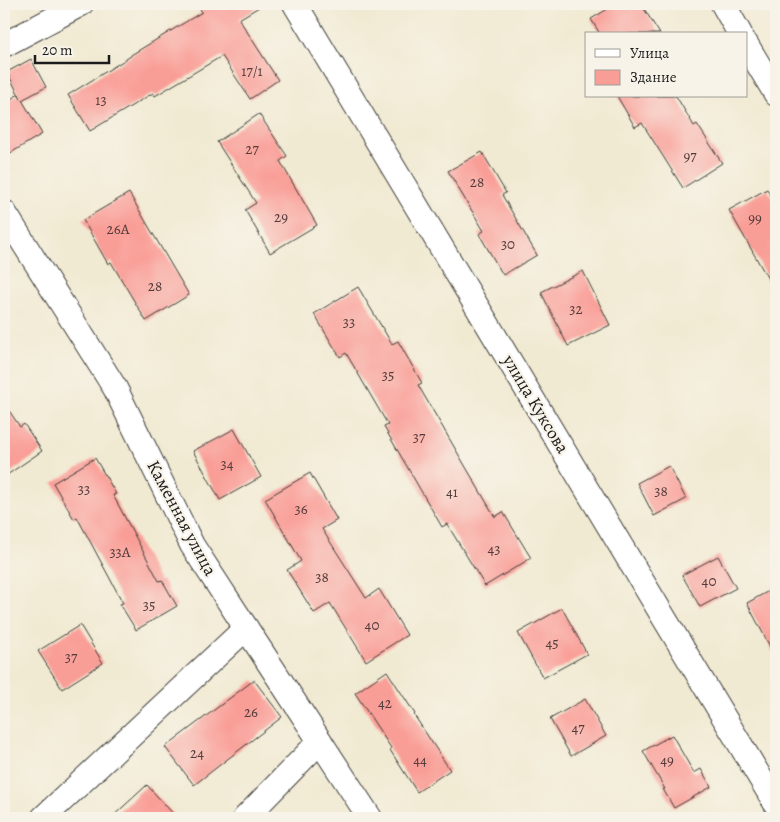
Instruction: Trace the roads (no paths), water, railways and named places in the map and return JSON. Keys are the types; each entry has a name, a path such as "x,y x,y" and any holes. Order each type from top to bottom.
{"street":[{"path":"4,46 81,4"},
{"name":"улица Куксова","path":"295,4 776,804"},
{"path":"723,4 739,32"},
{"path":"748,47 776,94"},
{"name":"Каменная улица","path":"4,212 115,388 192,545 370,818"},
{"path":"43,818 246,628"},
{"path":"245,818 320,741"}]}
